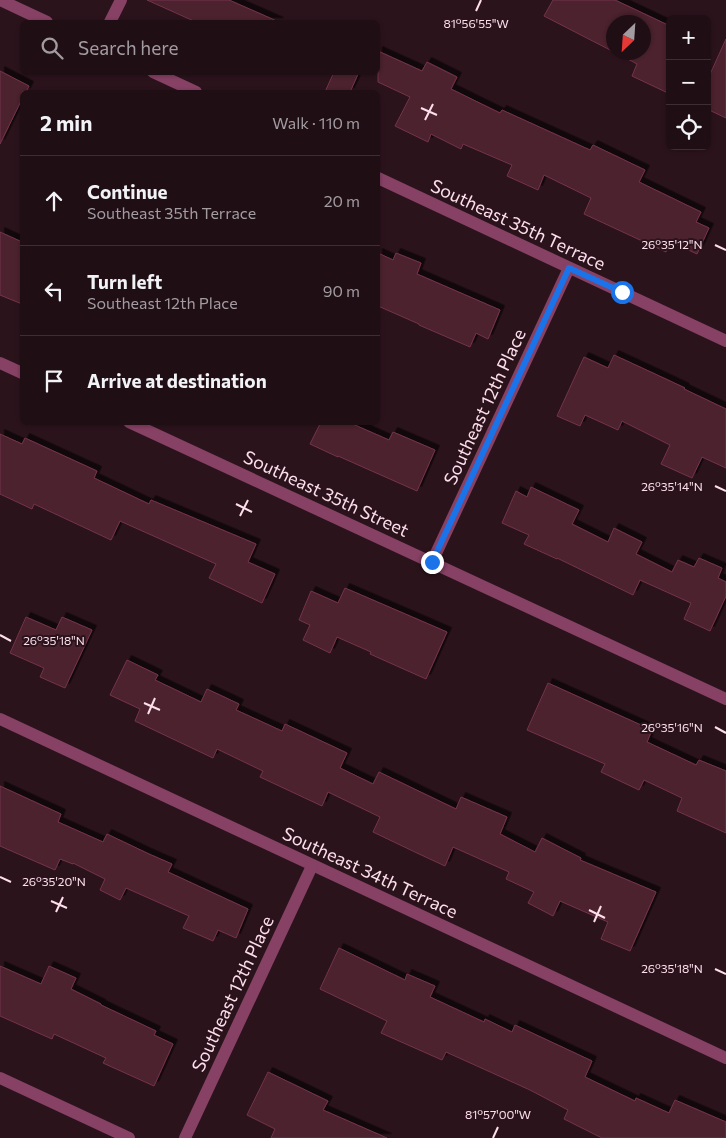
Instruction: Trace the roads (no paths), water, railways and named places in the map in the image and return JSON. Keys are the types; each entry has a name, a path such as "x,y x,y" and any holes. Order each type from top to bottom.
{"street":[{"path":"0,0 43,20"},
{"path":"111,20 120,0"},
{"path":"159,75 192,90"},
{"name":"Southeast 35th Terrace","path":"380,179 726,341"},
{"name":"Southeast 12th Place","path":"432,562 569,268"},
{"path":"0,363 20,372"},
{"name":"Southeast 35th Street","path":"136,425 726,699"},
{"name":"Southeast 34th Terrace","path":"0,719 726,1058"},
{"name":"Southeast 12th Place","path":"185,1138 312,866"},
{"path":"0,1078 129,1138"}]}
